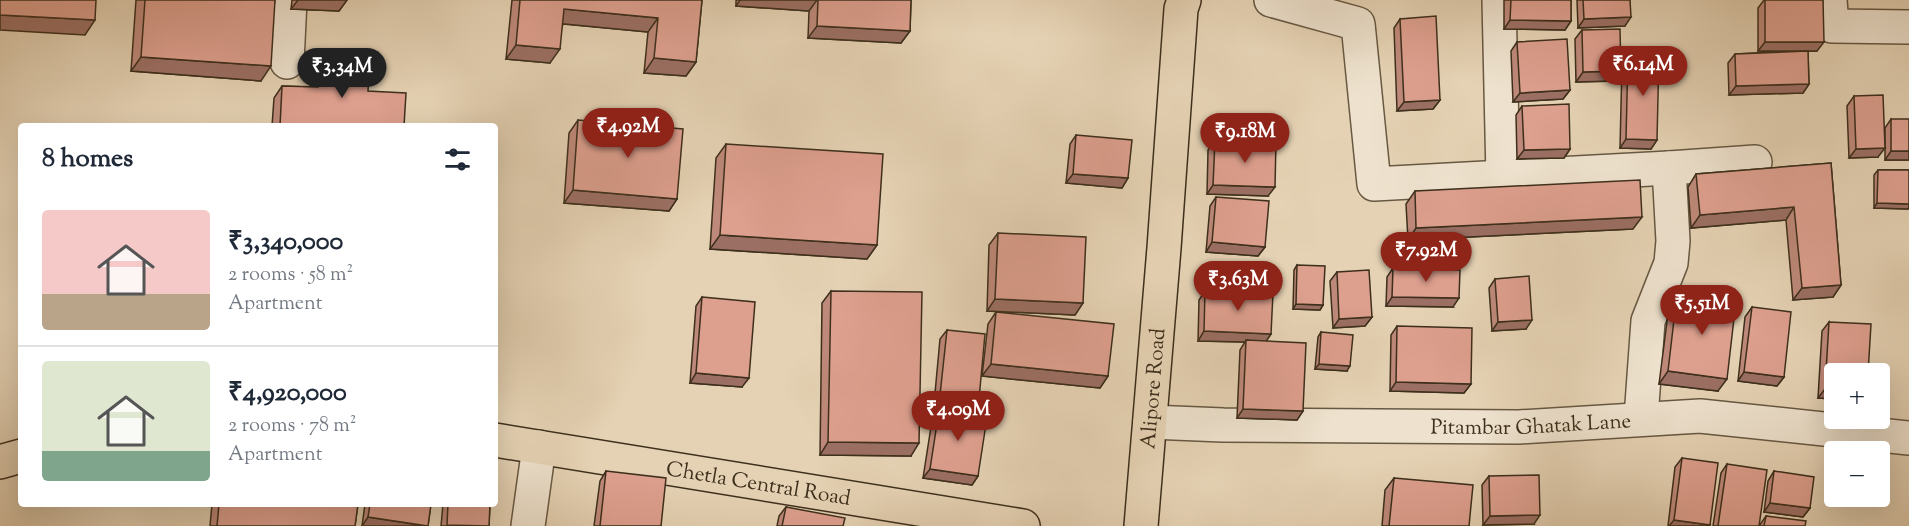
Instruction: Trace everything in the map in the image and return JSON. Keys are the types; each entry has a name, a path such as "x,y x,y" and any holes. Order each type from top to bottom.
{"main road":[{"name":"Alipore Road","path":"1141,526 1181,9 1184,0"},
{"name":"Chetla Central Road","path":"498,440 1023,526"},
{"path":"0,462 18,457"}],"street":[{"path":"287,62 290,0"},
{"path":"1271,0 1358,24 1374,184 1755,162"},
{"path":"1499,0 1503,177"},
{"path":"1830,0 1832,26 1909,27"},
{"path":"1641,418 1648,321 1671,263 1673,241 1669,168"},
{"name":"Pitambar Ghatak Lane","path":"1150,422 1223,425 1519,427 1700,416 1909,438"},
{"path":"528,526 539,447"}],"building":[{"path":"0,0 96,0 95,20 0,15"},
{"path":"145,0 275,0 271,66 141,57"},
{"path":"520,0 702,0 696,62 654,58 658,18 564,9 560,49 516,45"},
{"path":"818,0 911,0 910,31 817,26"},
{"path":"1511,0 1571,0 1571,21 1510,20"},
{"path":"1583,0 1630,0 1631,17 1584,19"},
{"path":"1765,0 1823,0 1824,42 1765,42"},
{"path":"1436,16 1440,100 1404,102 1400,19"},
{"path":"1620,29 1621,71 1583,72 1582,30"},
{"path":"1567,39 1570,90 1520,93 1517,42"},
{"path":"1808,51 1809,84 1736,86 1735,54"},
{"path":"1628,54 1659,54 1657,140 1626,139"},
{"path":"320,56 370,59 368,91 406,93 404,123 280,123 282,86 318,87"},
{"path":"1883,95 1885,148 1856,149 1854,96"},
{"path":"1569,104 1570,149 1524,150 1522,106"},
{"path":"1891,119 1909,119 1909,151 1891,151"},
{"path":"578,120 683,129 677,199 573,190"},
{"path":"1076,135 1132,140 1128,178 1073,174"},
{"path":"1215,141 1276,142 1275,187 1213,185"},
{"path":"726,144 883,154 877,245 720,235"},
{"path":"1831,163 1841,285 1802,288 1794,207 1700,215 1696,174"},
{"path":"1878,170 1909,170 1909,204 1877,203"},
{"path":"1640,180 1642,217 1416,228 1415,191"},
{"path":"1216,197 1269,201 1265,247 1212,242"},
{"path":"998,233 1086,237 1083,303 995,299"},
{"path":"1297,265 1325,266 1323,305 1296,304"},
{"path":"1393,268 1460,270 1459,298 1392,297"},
{"path":"1369,270 1372,317 1339,319 1337,272"},
{"path":"1529,276 1532,320 1498,322 1495,279"},
{"path":"831,291 922,292 919,443 828,442"},
{"path":"1205,291 1273,293 1271,334 1204,331"},
{"path":"1677,294 1736,301 1727,379 1668,371"},
{"path":"702,297 755,302 749,378 696,373"},
{"path":"1752,307 1791,312 1784,377 1744,372"},
{"path":"996,312 1114,324 1108,376 991,364"},
{"path":"1829,322 1871,324 1869,363 1827,363"},
{"path":"1397,326 1472,328 1471,384 1396,382"},
{"path":"947,330 985,334 979,399 940,395"},
{"path":"1321,332 1353,335 1350,366 1319,364"},
{"path":"1246,340 1306,343 1303,411 1243,409"},
{"path":"940,404 973,410 971,422 986,424 978,476 930,469"},
{"path":"1682,458 1718,463 1710,525 1674,520"},
{"path":"1727,464 1767,470 1759,526 1718,526"},
{"path":"606,471 666,478 661,526 600,526"},
{"path":"1774,471 1814,477 1810,508 1770,503"},
{"path":"1539,475 1540,515 1490,516 1489,476"},
{"path":"1394,478 1473,485 1469,526 1389,526"},
{"path":"219,507 358,507 355,526 217,526"},
{"path":"370,507 431,507 428,526 368,517"},
{"path":"448,507 490,507 489,526 447,525"},
{"path":"786,507 845,518 843,526 782,526"},
{"path":"1766,516 1806,521 1805,526 1764,526"}]}
